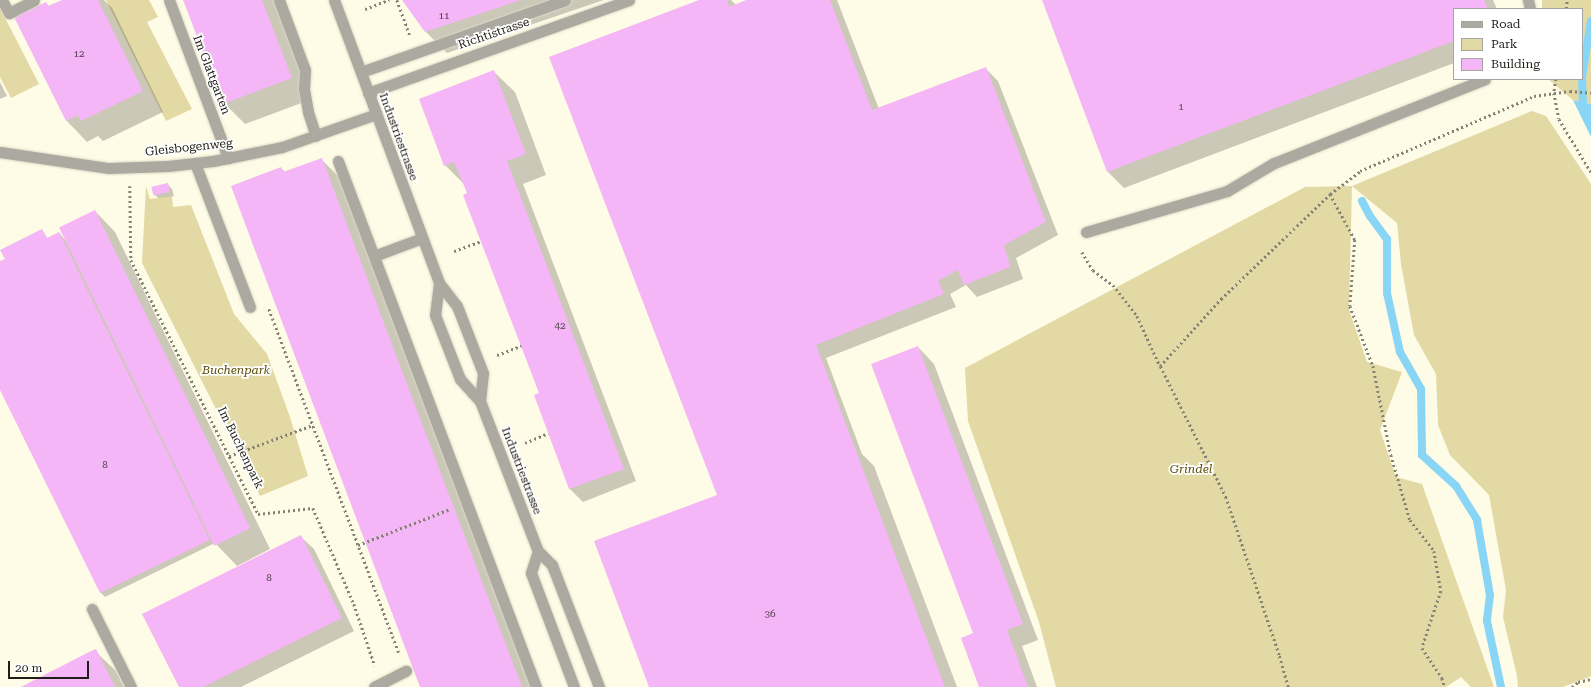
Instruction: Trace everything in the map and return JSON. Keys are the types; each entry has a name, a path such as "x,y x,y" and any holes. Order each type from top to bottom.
{"street":[{"path":"2,0 8,13 34,0"},
{"name":"Im Glattgarten","path":"169,0 228,158"},
{"path":"279,0 305,70 304,88 308,112 316,136"},
{"name":"Industriestrasse","path":"334,0 439,283 457,306 483,373 480,401"},
{"path":"361,72 417,54 565,0"},
{"name":"Richtistrasse","path":"368,93 629,0"},
{"path":"1086,232 1227,191 1274,163 1482,80"},
{"name":"Gleisbogenweg","path":"0,152 109,168 168,166 228,158 282,147 376,114"},
{"path":"338,161 536,687"},
{"path":"195,163 250,307"},
{"path":"374,256 422,238"},
{"name":"Industriestrasse","path":"439,283 435,314 460,379 480,401 538,551 552,565 599,687"},
{"path":"538,551 531,573 574,687"},
{"path":"92,609 131,687"},
{"path":"377,685 406,672"}],"path":[{"path":"365,9 389,0"},
{"path":"397,0 417,54"},
{"path":"1556,80 1554,93 1559,119 1591,172"},
{"path":"1160,366 1222,299 1330,194 1360,172 1534,96 1570,91 1591,93"},
{"name":"Im Buchenpark","path":"129,167 131,260 258,514 313,508 354,604 377,685"},
{"path":"1330,194 1355,240 1350,306 1373,366 1391,455 1410,520 1434,551 1441,592 1422,648 1442,678 1444,687"},
{"path":"454,251 481,241"},
{"path":"1082,251 1093,270 1113,285 1137,316 1160,366 1226,498 1279,655 1288,687"},
{"path":"269,308 406,672"},
{"path":"493,357 521,346"},
{"path":"229,456 313,425"},
{"path":"525,443 548,434"},
{"path":"358,545 454,508"},
{"path":"1572,687 1578,682 1591,679"}],"green space":[{"path":"106,0 149,0 158,17 147,22 192,109 166,121"},
{"path":"1542,0 1591,0 1591,104 1573,100 1549,80 1583,80 1583,8 1542,8"},
{"path":"0,8 39,84 11,98 0,77"},
{"path":"1532,111 1546,116 1591,184 1591,676 1563,687 1518,687 1517,676 1503,617 1506,590 1489,495 1450,455 1438,425 1436,374 1414,335 1401,264 1397,223 1352,186"},
{"name":"Buchenpark","path":"146,186 150,199 172,196 173,207 191,205 234,314 267,354 290,417 308,476 260,496 142,263"},
{"name":"Grindel","path":"1352,186 1349,310 1367,362 1402,372 1380,430 1396,477 1422,484 1494,687 1471,687 1461,677 1446,687 1056,687 1039,622 968,421 965,368 1305,187"}],"water":[{"path":"1573,100 1591,104 1591,137"}],"building":[{"path":"62,0 98,0 143,91 81,121 78,115 66,121 14,17 46,2 48,6"},
{"path":"183,0 262,0 292,78 223,104"},
{"path":"402,0 521,0 425,32"},
{"path":"699,0 727,0 729,7 746,0 830,0 872,110 986,67 1046,222 1004,245 1010,267 964,285 958,270 938,281 944,294 816,345 945,687 649,687 594,541 717,495 549,57"},
{"path":"1042,0 1484,0 1488,8 1453,8 1453,41 1107,172"},
{"path":"494,70 526,154 507,161 624,469 569,489 534,395 539,393 463,195 467,193 454,162 444,166 419,99"},
{"path":"322,158 522,687 420,687 231,186 281,167 283,172"},
{"path":"168,183 170,192 153,196 151,187"},
{"path":"95,210 250,528 214,546 59,228"},
{"path":"42,229 47,238 59,232 210,540 100,593 0,390 0,261 5,259 0,250"},
{"path":"918,346 1023,624 1007,630 1028,687 979,687 961,638 973,633 871,364"},
{"path":"301,535 342,618 203,687 179,687 142,614"},
{"path":"96,649 115,687 21,687 89,652"}],"waterway":[{"path":"1583,71 1591,21"},
{"path":"1582,80 1583,105 1591,121"},
{"path":"1362,201 1370,216 1387,239 1387,293 1400,352 1421,389 1422,455 1456,486 1477,520 1490,595 1487,621 1501,687"}]}
